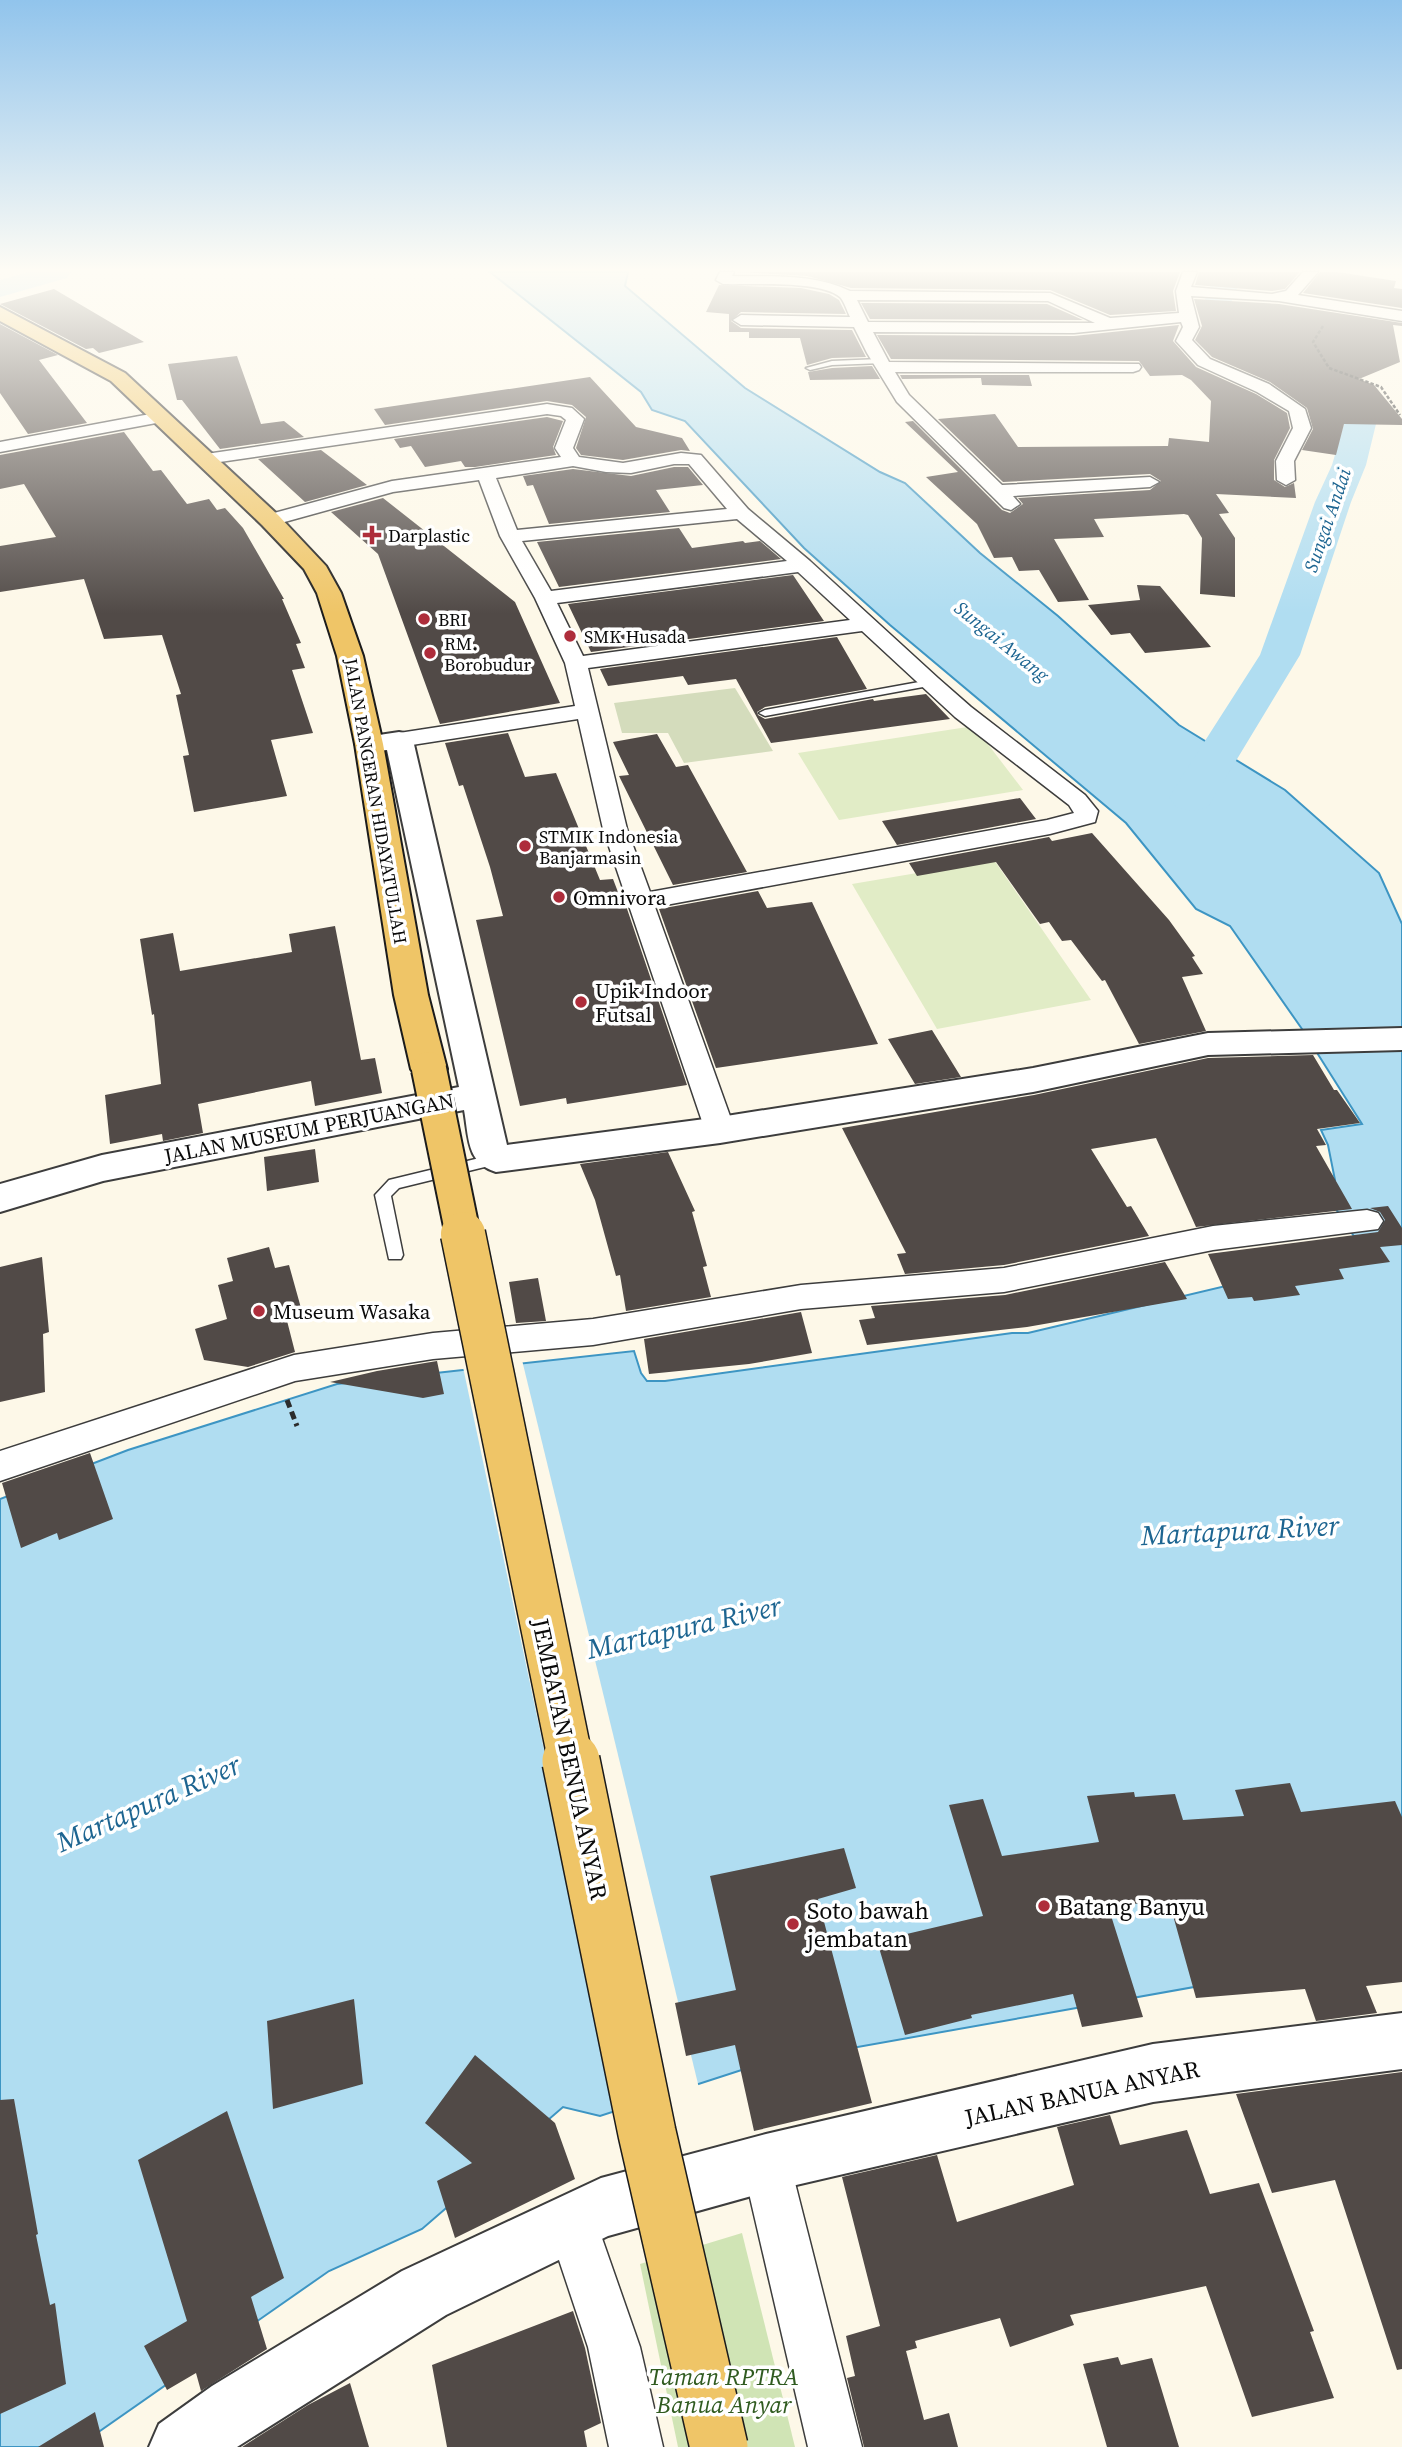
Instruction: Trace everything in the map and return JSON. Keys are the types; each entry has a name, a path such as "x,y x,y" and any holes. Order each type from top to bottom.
{"main road":[{"name":"JALAN PANGERAN HIDAYATULLAH","path":"128,386 270,520 314,566 329,593 350,656 384,742 411,995 429,1069"},
{"name":"JEMBATAN BENUA ANYAR","path":"429,1069 647,2133 719,2447"}],"street":[{"path":"896,386 903,398 1005,497 1150,482"},
{"path":"1259,386 1297,409 1302,428 1285,461 1286,480"},
{"path":"206,459 547,410 566,412 575,419 564,448 573,461"},
{"path":"0,447 160,417"},
{"path":"270,520 392,487 485,473 573,461 600,467 624,468 676,458 695,460 741,513 803,565 962,712 1077,800 1086,811 1086,817 1050,827 639,902"},
{"path":"485,473 510,536 545,598 576,663 615,828 720,1130"},
{"path":"510,536 741,513"},
{"path":"545,598 803,565"},
{"path":"576,663 864,624"},
{"path":"384,742 587,711"},
{"name":"JALAN MUSEUM PERJUANGAN","path":"0,1198 102,1168 479,1095 384,742"},
{"path":"479,1095 491,1155 496,1159 720,1130 1033,1080 1208,1044 1402,1039"},
{"path":"0,1466 294,1368 433,1346 593,1332 801,1297 1004,1280 1213,1238 1367,1221"},
{"name":"JALAN BANUA ANYAR","path":"182,2447 235,2409 425,2293 601,2208 766,2163 1153,2073 1402,2041"},
{"path":"766,2163 835,2447"},
{"path":"571,2221 614,2347 636,2447"}],"lane":[{"path":"765,713 930,683"},
{"path":"395,1255 383,1195 387,1189 394,1184 496,1159"}],"path":[{"path":"1379,386 1401,415"}],"green space":[{"path":"735,688 773,751 684,763 668,733 622,733 614,703"},
{"path":"974,726 1023,790 839,820 798,753"},
{"path":"994,860 1091,1000 937,1029 852,884"},
{"name":"Taman RPTRA Banua Anyar","path":"742,2233 795,2447 678,2447 640,2264"}],"water":[{"path":"634,386 743,386 880,472 905,483 980,553 1058,616 1179,725 1285,790 1379,873 1402,924 1402,1953 1368,1956 757,2065 600,2116 563,2107 422,2229 329,2271 77,2447 0,2447 0,1499 128,1450 337,1384 634,1351 641,1373 647,1381 665,1381 1028,1333 1365,1253 1320,1185 1335,1180 1328,1145 1321,1130 1362,1124 1302,1029 1230,926 1196,909 1126,823 890,625 804,548 685,421 652,410 641,392"}],"pier":[{"path":"522,1360 699,2088 621,2113 463,1367"}],"building":[{"path":"0,386 59,386 87,423 28,434 0,393"},
{"path":"174,386 248,386 261,424 284,421 304,437 220,449 182,400 177,400"},
{"path":"528,386 598,386 636,427 682,438 690,451 681,450 623,460 581,455 576,448 586,417 572,405 547,401 385,425 374,409"},
{"path":"1197,386 1239,386 1287,413 1290,428 1274,460 1274,480 1285,487 1294,483 1296,498 1216,494 1229,513 1219,514 1235,538 1235,597 1200,594 1202,538 1188,515 1184,514 1094,519 1104,537 1054,539 1089,600 1058,602 1039,570 1019,571 1012,557 994,558 977,524 926,477 958,472 905,422 913,421 1002,510 1010,513 1023,504 1018,498 1150,490 1161,481 1150,474 1003,482 938,419 995,414 1018,447 1168,446 1169,438 1209,442 1211,401"},
{"path":"1276,386 1375,386 1402,419 1402,425 1344,424 1336,455 1302,450 1313,429 1307,408"},
{"path":"547,417 563,421 553,447 556,455 475,467 465,467 461,461 425,467 411,446 400,448 394,439"},
{"path":"124,432 153,471 161,470 187,504 209,499 217,510 225,508 243,528 284,599 301,643 296,644 305,668 292,670 313,733 271,740 287,796 194,812 183,756 189,755 176,695 181,694 162,635 104,639 84,579 0,592 0,546 56,537 24,484 0,489 0,455"},
{"path":"321,450 367,485 305,502 258,459"},
{"path":"674,467 688,467 703,485 656,490 670,512 549,524 533,485 527,486 523,476 573,469 631,476"},
{"path":"383,498 515,602 560,703 440,724 378,554 331,512"},
{"path":"679,528 692,548 760,541 781,559 559,587 537,542"},
{"path":"793,575 824,621 591,652 568,604"},
{"path":"1137,585 1160,586 1211,647 1145,653 1130,633 1111,635 1088,605 1140,600"},
{"path":"837,637 867,689 765,707 757,712 758,715 765,719 873,699 926,694 950,719 771,743 736,679 688,685 683,676 608,686 600,669"},
{"name":"Upik Indoor Futsal","path":"508,733 525,777 556,773 600,880 613,879 621,900 624,900 687,1085 567,1104 566,1098 520,1106 476,920 503,916 463,785 459,786 445,743"},
{"path":"657,734 676,767 688,765 747,872 673,885 619,776 629,775 613,742"},
{"path":"1020,798 1036,819 897,845 882,821"},
{"path":"1092,833 1169,920 1195,956 1192,957 1203,974 1182,977 1206,1031 1139,1044 1105,980 1102,981 1071,940 1062,941 1049,922 1040,924 996,862 917,876 909,863 1049,837 1052,841"},
{"path":"758,891 767,908 812,902 878,1044 716,1068 659,909"},
{"path":"335,926 361,1060 375,1058 382,1093 315,1106 311,1081 198,1104 203,1133 163,1141 162,1134 110,1144 105,1095 161,1084 154,1014 152,1015 140,939 173,933 180,971 292,952 289,934"},
{"path":"932,1030 961,1077 915,1084 888,1039"},
{"path":"1313,1055 1334,1090 1337,1090 1360,1123 1317,1129 1326,1145 1316,1146 1352,1209 1196,1227 1156,1138 1091,1149 1127,1207 1131,1206 1149,1236 1004,1265 905,1274 897,1254 906,1253 842,1128 1034,1095 1208,1058"},
{"path":"315,1149 319,1182 267,1191 264,1157"},
{"path":"668,1152 695,1211 692,1212 707,1266 703,1267 711,1297 626,1311 620,1275 616,1276 595,1200 580,1164"},
{"path":"1388,1206 1402,1228 1402,1245 1380,1247 1390,1262 1339,1269 1344,1279 1295,1286 1300,1295 1254,1301 1252,1297 1228,1299 1208,1254 1378,1232 1385,1220 1380,1212 1370,1208"},
{"name":"Museum Wasaka","path":"269,1247 275,1268 289,1265 301,1308 285,1313 295,1352 248,1367 204,1360 195,1329 227,1319 218,1285 233,1281 227,1258"},
{"path":"42,1257 49,1332 43,1334 45,1392 0,1402 0,1267"},
{"path":"1165,1262 1187,1299 1027,1327 867,1345 859,1320 875,1318 871,1306 1005,1295"},
{"path":"538,1278 546,1321 516,1323 509,1282"},
{"path":"801,1312 812,1353 749,1364 649,1374 644,1339"},
{"path":"437,1361 444,1394 423,1398 330,1382 377,1371"},
{"path":"90,1453 113,1519 59,1540 57,1533 21,1548 2,1483"},
{"path":"1290,1783 1301,1812 1395,1801 1402,1817 1402,1982 1366,1986 1377,2013 1316,2021 1305,1989 1196,1998 1169,1901 1108,1906 1143,2017 1082,2027 1073,1994 971,2015 972,2018 905,2035 877,1941 983,1916 949,1805 983,1799 1002,1856 1099,1842 1087,1796 1134,1792 1135,1797 1175,1794 1183,1820 1244,1816 1235,1790"},
{"path":"844,1848 856,1888 818,1899 872,2103 754,2131 735,2045 686,2056 675,2003 736,1990 710,1876"},
{"path":"354,1999 363,2084 273,2109 267,2021"},
{"path":"475,2055 555,2123 575,2179 455,2238 437,2181 472,2163 425,2123"},
{"path":"1402,2072 1402,2369 1397,2370 1335,2180 1272,2193 1236,2094"},
{"path":"14,2099 50,2305 55,2303 66,2384 0,2414 0,2100"},
{"path":"227,2111 284,2278 251,2297 267,2349 201,2391 196,2373 167,2390 144,2346 187,2321 138,2160"},
{"path":"1110,2115 1120,2145 1187,2130 1210,2194 1259,2183 1314,2331 1310,2332 1334,2398 1252,2417 1206,2286 1070,2315 1074,2325 1010,2347 1000,2318 915,2341 917,2348 906,2351 924,2420 949,2413 958,2447 864,2447 847,2378 855,2376 846,2336 880,2326 842,2177 937,2155 957,2222 1074,2185 1057,2127"},
{"path":"573,2311 585,2348 601,2423 584,2431 587,2447 447,2447 432,2365"},
{"path":"1118,2357 1121,2365 1152,2358 1179,2447 1107,2447 1083,2364"},
{"path":"350,2383 369,2447 242,2447 308,2405"},
{"path":"95,2412 104,2447 38,2447"}],"waterway":[{"name":"Sungai Andai","path":"1192,797 1280,655 1333,502 1349,465 1360,424 1357,406 1345,391 1334,386"}],"place":[{"name":"Darplastic","path":"372,535"},
{"name":"BRI","path":"424,619"},
{"name":"SMK Husada","path":"570,636"},
{"name":"RM. Borobudur","path":"430,653"},
{"name":"STMIK Indonesia Banjarmasin","path":"525,846"},
{"name":"Omnivora","path":"559,897"},
{"name":"Upik Indoor Futsal","path":"581,1002"},
{"name":"Museum Wasaka","path":"259,1311"},
{"name":"Batang Banyu","path":"1044,1906"},
{"name":"Soto bawah jembatan","path":"793,1924"}],"water label":[{"name":"Sungai Awang","path":"1002,641"},
{"name":"Martapura River","path":"1240,1530"},
{"name":"Martapura River","path":"684,1627"},
{"name":"Martapura River","path":"148,1803"}]}
